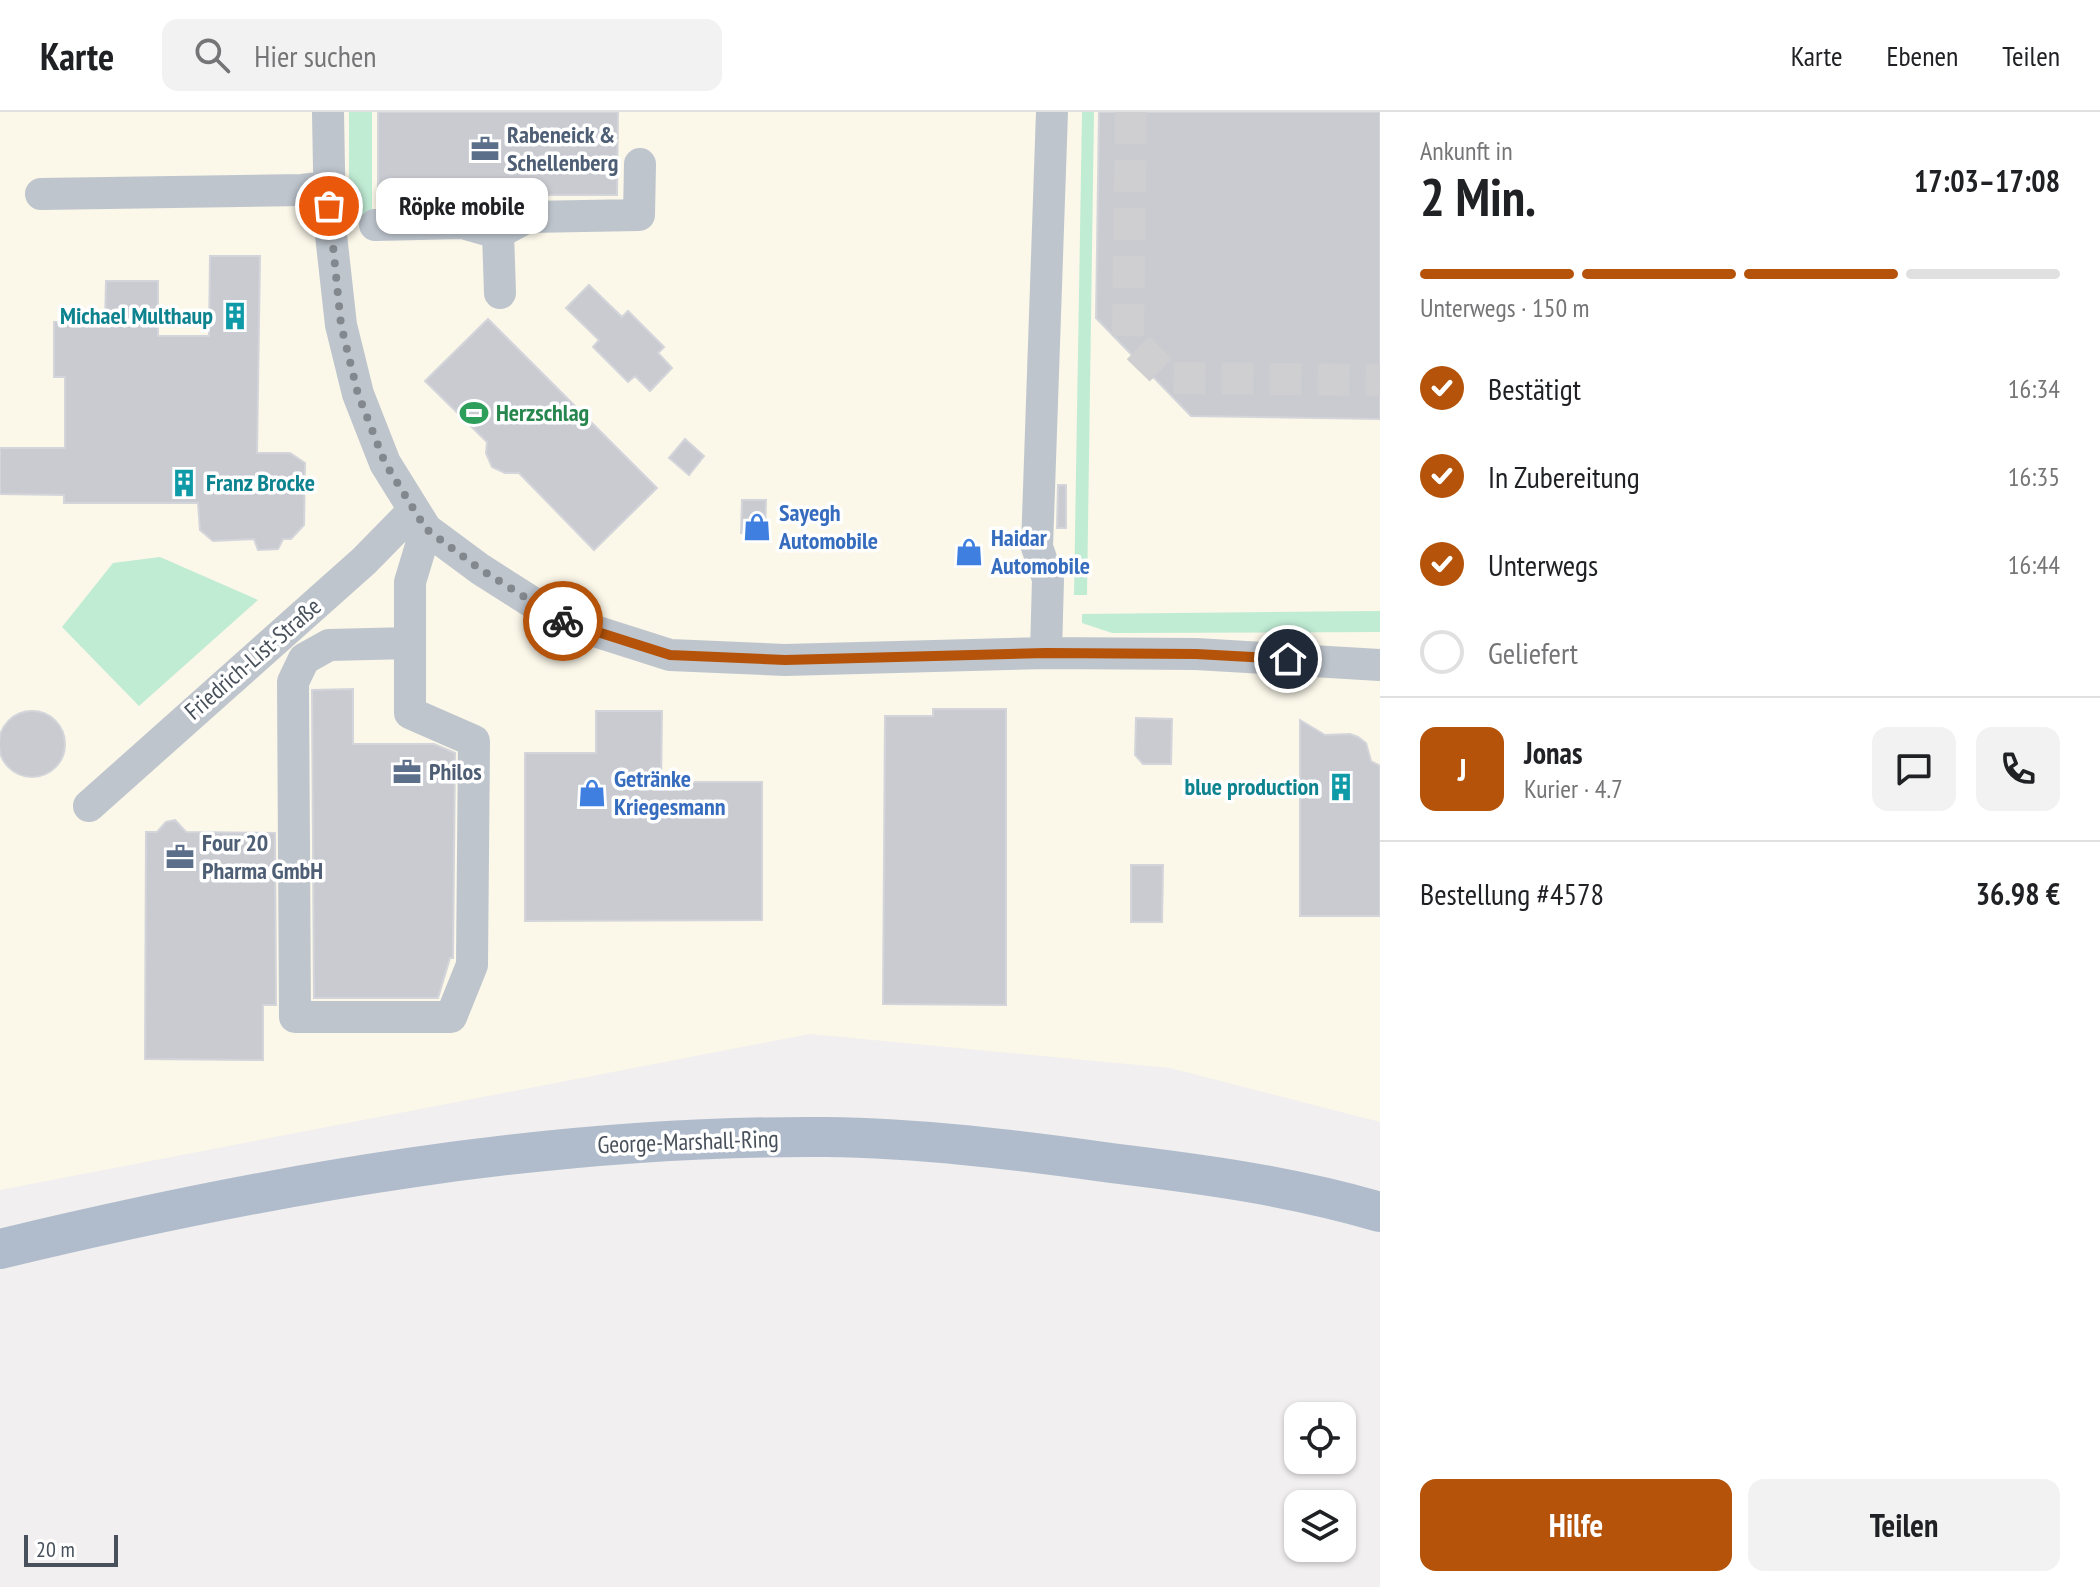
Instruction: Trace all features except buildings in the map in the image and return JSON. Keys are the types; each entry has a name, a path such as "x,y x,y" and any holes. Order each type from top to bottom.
{"main road":[{"name":"George-Marshall-Ring","path":"0,1249 276,1188 424,1164 622,1143 826,1137 998,1148 1226,1178 1334,1198 1380,1212"}],"street":[{"path":"328,112 328,187 341,325 358,394 385,463 420,519 480,569 560,620 670,655 785,660 1046,653 1196,654 1380,665"},
{"path":"1046,653 1048,579 1037,547 1052,112"},
{"path":"375,225 463,223 498,233 528,217 639,215 640,164"},
{"path":"41,194 328,187"},
{"path":"498,233 500,293"},
{"path":"410,643 329,645 304,659 293,682 295,1017 451,1017 472,965 474,741 410,713 410,643 410,582 420,519"},
{"name":"Friedrich-List-Straße","path":"89,806 364,561 420,519"}],"shaded area":[{"path":"0,112 349,112 349,218 372,218 372,112 1380,112 1380,1122 1170,1068 810,1034 0,1190"}],"green space":[{"path":"349,112 372,112 372,219 349,219"},
{"path":"1082,112 1094,112 1087,595 1074,595"},
{"path":"160,557 258,600 139,706 62,627 113,563"},
{"path":"1380,611 1380,632 1112,633 1082,623 1082,614"}],"tunnel":[{"path":"1131,112 1128,338 1169,378 1380,380"}],"way so far":[{"path":"329,206 341,325 358,394 385,463 426,529 480,569 563,621"}],"place":[{"name":"Rabeneick & Schellenberg","path":"485,149"},
{"name":"Röpke mobile","path":"329,206"},
{"name":"Michael Multhaup","path":"235,316"},
{"name":"Herzschlag","path":"474,413"},
{"name":"Franz Brocke","path":"184,483"},
{"name":"Sayegh Automobile","path":"757,527"},
{"name":"Haidar Automobile","path":"969,552"},
{"name":"Philos","path":"407,772"},
{"name":"blue production","path":"1341,787"},
{"name":"Getränke Kriegesmann","path":"592,793"},
{"name":"Four 20 Pharma GmbH","path":"180,857"}],"route":[{"path":"563,621 670,655 785,660 1046,653 1196,654 1288,659"}]}
